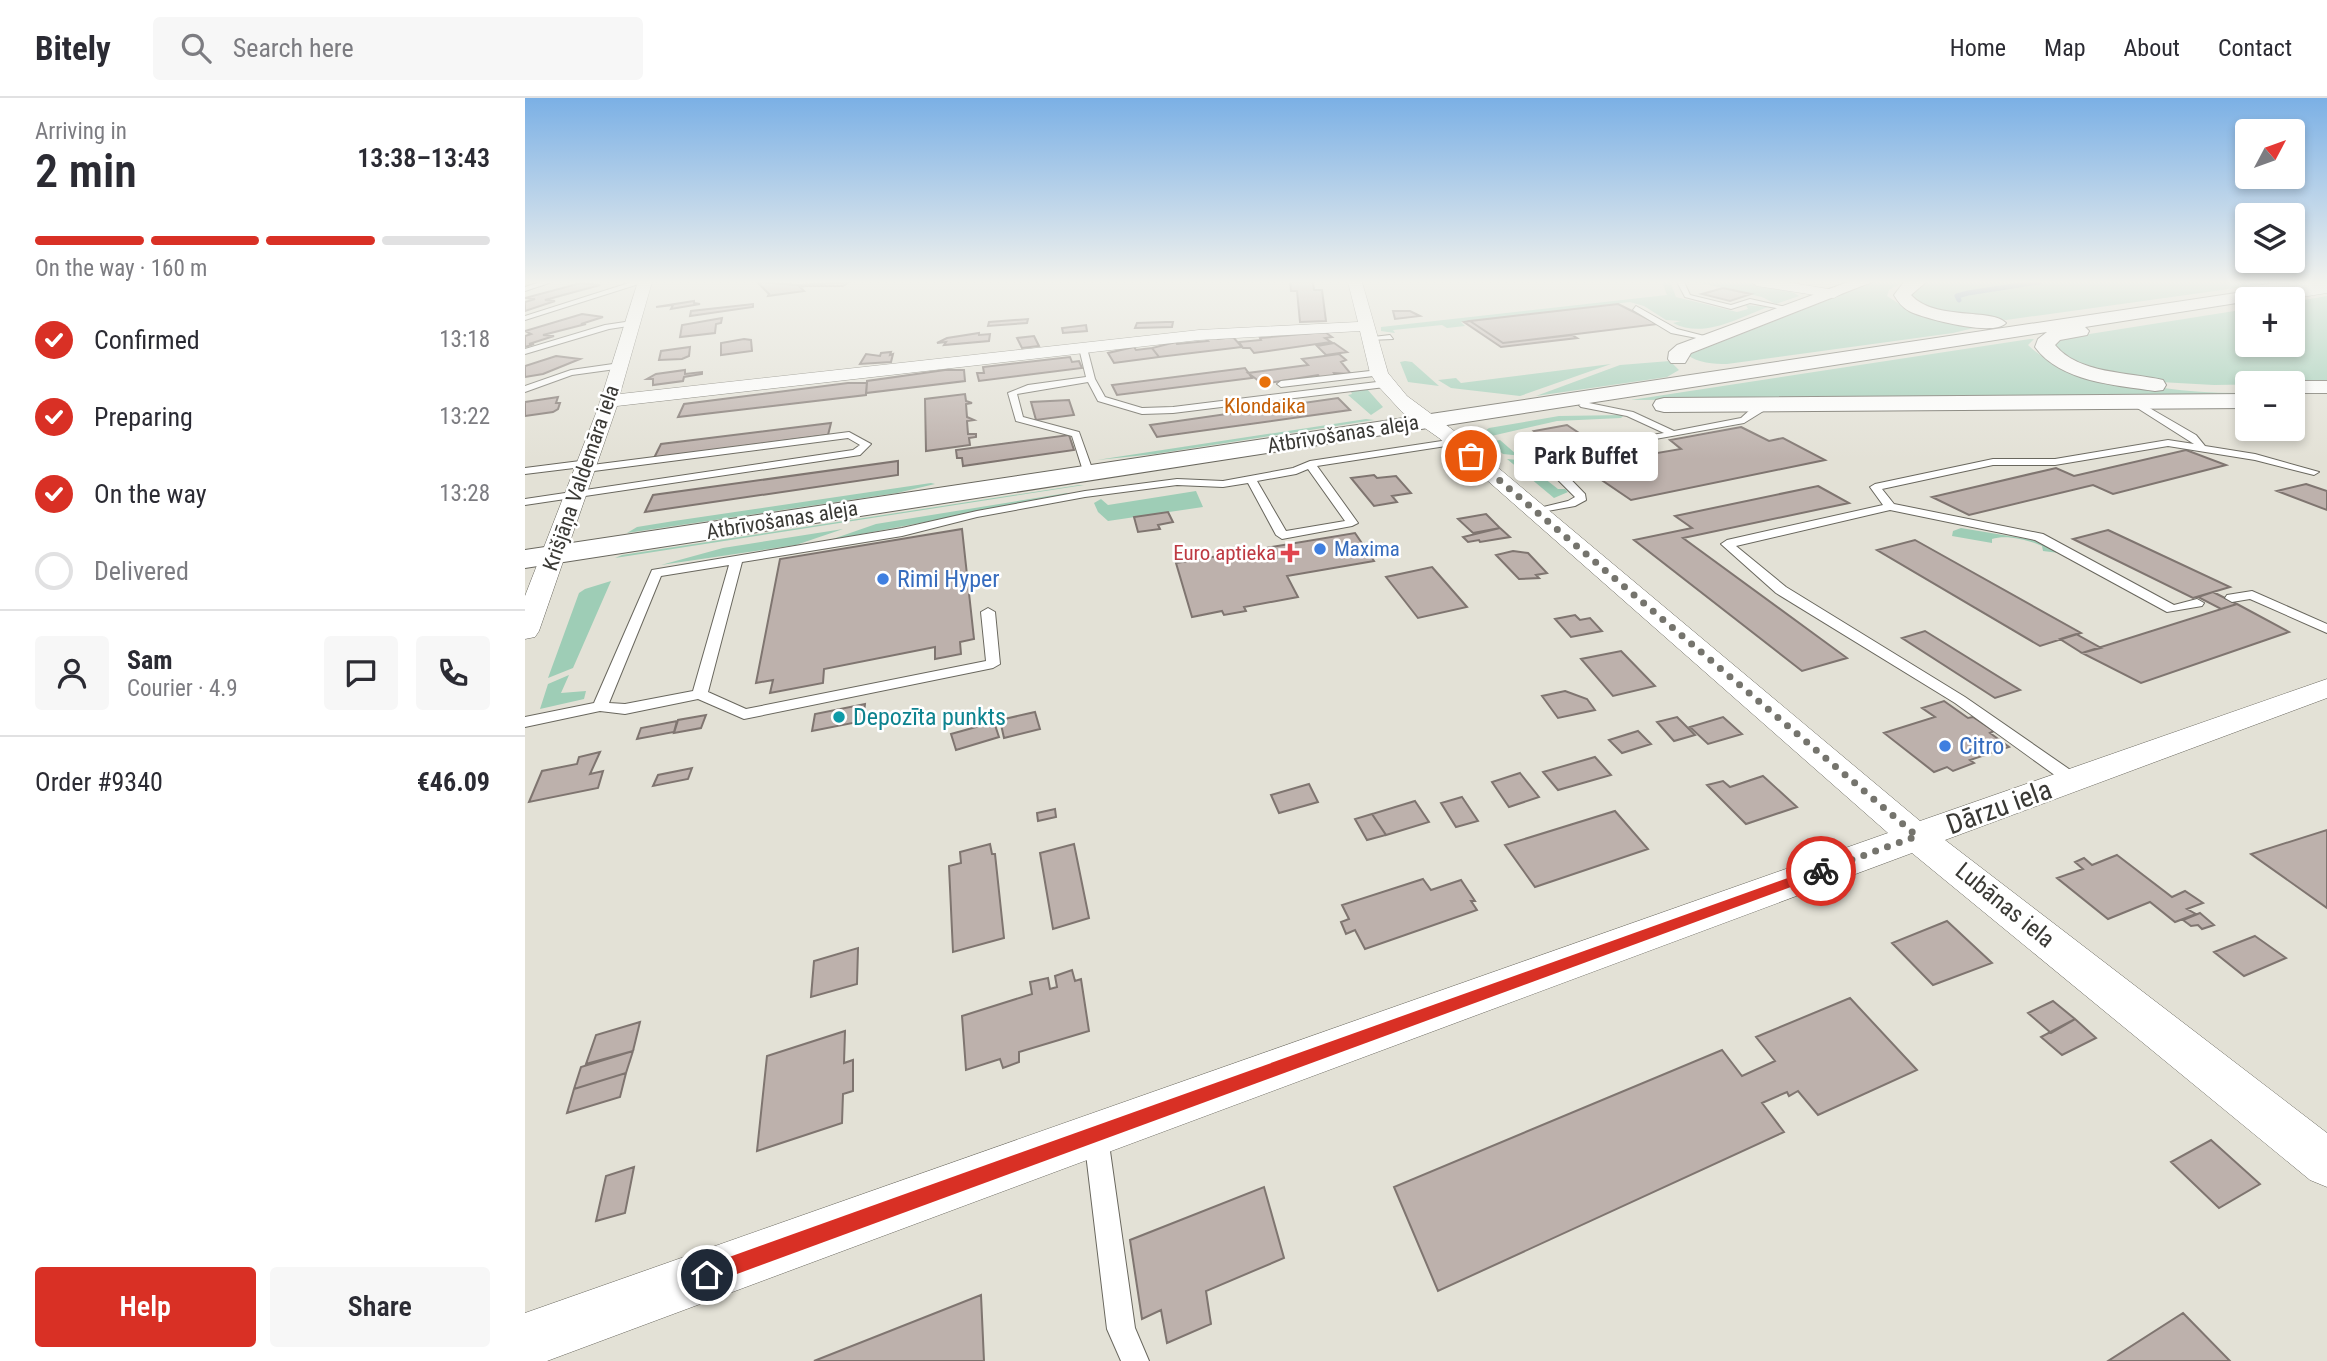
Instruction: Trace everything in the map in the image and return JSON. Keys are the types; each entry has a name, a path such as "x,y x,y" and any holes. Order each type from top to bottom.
{"main road":[{"path":"1681,394 1687,371 1678,359 1679,352 1705,341"},
{"name":"Atbrīvošanas aleja","path":"539,557 1106,478 1428,421 1532,406 1681,394 1885,352 1957,341"},
{"path":"2047,341 2045,347 2056,358 2112,377 2183,388 2235,388"},
{"path":"1678,359 1723,367 1814,354 1885,352"},
{"path":"2305,387 2327,387"},
{"path":"1532,406 1584,405 1681,394 1768,405 2235,401"},
{"path":"2305,400 2327,400"}],"street":[{"name":"Krišjāņa Valdemāra iela","path":"525,631 539,557 577,495 610,401 627,341"},
{"path":"610,401 1149,341"},
{"name":"Lubānas iela","path":"1371,341 1382,378 1409,409 1455,442 1917,836 2327,1163"},
{"name":"Dārzu iela","path":"525,1341 2327,688"}],"lane":[{"path":"525,352 562,341"},
{"path":"1083,348 1091,379 1101,399 1142,411 1185,409 1382,378"},
{"path":"525,389 571,373 619,366"},
{"path":"1281,384 1382,378"},
{"path":"1091,379 1028,388 1012,393 1019,419 1076,434 1106,478"},
{"path":"1645,419 1662,410 1681,394"},
{"path":"2134,402 2193,438 2200,446"},
{"path":"1584,405 1621,410 1673,433"},
{"path":"1535,512 1571,504 1581,496 1545,461 1545,455 1570,453 1744,420 1755,410 1768,405"},
{"path":"525,471 849,435 866,444 856,453 525,502"},
{"path":"600,706 656,573 902,532 1106,478 1209,485 1296,471 1310,464 1455,442"},
{"path":"1889,507 1875,487 1993,462 2055,462 2168,443 2200,446 2321,470 2327,477"},
{"path":"1251,479 1282,535 1352,523 1310,464"},
{"path":"2073,780 1960,700 1781,590 1727,544 1889,507 2039,537 2172,609 2197,603"},
{"path":"700,694 736,560"},
{"path":"2232,598 2252,594 2327,629"},
{"path":"525,722 600,706 625,709 700,694 744,715 993,664 988,612"},
{"path":"1096,1133 1121,1329 1135,1361"}],"green space":[{"path":"1724,341 1895,341 1727,364 1701,361 1688,355"},
{"path":"2017,341 2032,341 2028,345 2042,356 2074,369 2149,386 2235,393 2235,396 1631,400"},
{"path":"2235,341 2235,357 2305,357 2305,341 2327,341 2327,383 2305,383 2305,371 2235,371 2235,385 2160,382 2099,371 2064,357 2053,343"},
{"path":"1670,361 1679,370 1667,377 1536,396 1620,365"},
{"path":"1400,362 1412,362 1439,386 1408,382"},
{"path":"1611,364 1520,396 1451,388 1438,380 1456,378 1461,383"},
{"path":"1367,389 1383,407 1371,415 1348,395 1352,394 1350,390"},
{"path":"1624,415 1621,418 1557,421 1487,437 1493,441 1500,440 1516,454 1523,456 1503,454 1480,435 1489,428 1559,416"},
{"path":"1366,419 1374,420 1155,454 1097,460"},
{"path":"1507,459 1532,462 1526,464 1558,489 1568,492 1554,498"},
{"path":"935,484 897,493 627,533 637,527"},
{"path":"1084,485 615,558 622,555"},
{"path":"1196,491 1203,507 1108,521 1098,512 1094,503 1101,499 1108,505"},
{"path":"1067,493 1069,495 830,540 876,524"},
{"path":"1961,528 2033,540 2059,553 2043,551 2042,546 2017,538 1992,539 1992,543 1952,536 1953,531"},
{"path":"843,529 796,545 661,565 723,548"},
{"path":"611,581 573,668 548,678 579,593"},
{"path":"569,675 561,693 586,691 584,699 540,709 548,684"}],"building":[{"path":"525,341 539,341 529,344 534,344 525,347"},
{"path":"751,341 752,351 721,355 721,343"},
{"path":"941,341 989,341 944,345 946,342 937,343"},
{"path":"1018,341 1036,341 1039,346 1022,348"},
{"path":"1237,341 1242,347 1159,357 1152,348 1176,342"},
{"path":"1492,341 1552,341 1501,347"},
{"path":"1239,342 1331,342 1254,353 1250,348 1243,348"},
{"path":"1334,343 1347,352 1326,355 1317,346"},
{"path":"690,347 689,356 682,359 659,360 661,351"},
{"path":"1134,347 1136,350 1152,348 1159,357 1114,363 1108,353"},
{"path":"891,352 891,362 860,364 866,354 880,356 881,353"},
{"path":"1339,354 1346,360 1341,362 1351,374 1334,373 1336,376 1320,378 1318,375 1263,384 1248,373 1308,365 1302,359"},
{"path":"556,356 580,359 543,374 525,377 525,366"},
{"path":"1070,357 1072,362 1079,361 1082,368 979,381 977,373 984,373 983,367"},
{"path":"1245,368 1252,378 1117,395 1112,385"},
{"path":"685,370 685,374 702,374 684,377 683,381 653,385 653,379 647,379 656,374"},
{"path":"945,370 964,370 965,381 866,393 867,381"},
{"path":"848,383 867,383 866,395 678,417 684,404"},
{"path":"965,394 966,401 972,403 966,404 967,417 974,420 967,421 968,434 976,434 976,437 969,438 970,445 926,451 925,399"},
{"path":"558,397 558,409 553,412 525,416 525,402"},
{"path":"1338,398 1350,410 1157,437 1150,425"},
{"path":"1069,400 1074,415 1036,420 1031,402"},
{"path":"831,423 828,435 654,458 661,444"},
{"path":"1567,425 1579,433 1545,439 1534,431"},
{"path":"1741,427 1769,441 1783,438 1825,460 1631,500 1581,466 1681,449 1670,440"},
{"path":"1069,435 1074,450 963,466 962,458 957,458 956,450"},
{"path":"2186,450 2226,465 2113,494 2093,485 1969,515 1932,497 2056,468 2074,476"},
{"path":"898,461 898,475 645,512 653,495"},
{"path":"1374,475 1377,478 1396,476 1411,493 1392,496 1397,502 1374,506 1351,478"},
{"path":"2306,484 2327,491 2327,510 2277,491"},
{"path":"1818,486 1849,503 1683,538 1847,658 1802,671 1634,540 1692,528 1675,516"},
{"path":"1168,512 1173,522 1158,525 1160,529 1138,532 1134,517"},
{"path":"1486,514 1500,528 1473,533 1458,519"},
{"path":"1500,528 1510,537 1468,542 1463,537"},
{"path":"962,529 974,639 960,642 961,654 935,659 935,647 824,669 823,683 770,693 773,680 756,683 780,559"},
{"path":"2108,530 2230,587 2193,598 2073,539"},
{"path":"1355,533 1374,561 1287,576 1298,597 1244,607 1246,611 1224,615 1222,611 1192,617 1176,563"},
{"path":"1915,540 2081,633 2040,646 1877,550"},
{"path":"1513,551 1528,553 1547,573 1536,575 1539,578 1519,579 1496,555"},
{"path":"1432,567 1467,607 1418,618 1386,577"},
{"path":"2213,592 2237,604 2221,609 2198,597"},
{"path":"2237,604 2289,632 2141,683 2082,653"},
{"path":"1575,615 1580,620 1590,618 1602,631 1571,637 1555,619"},
{"path":"1925,631 2020,690 1995,698 1902,638"},
{"path":"2076,634 2101,648 2082,653 2060,639"},
{"path":"1621,651 1655,686 1613,696 1581,659"},
{"path":"1565,691 1587,699 1595,710 1558,718 1542,696"},
{"path":"1944,701 1968,718 1973,717 1994,731 1990,733 2009,747 1970,760 1974,763 1953,771 1947,767 1934,772 1884,733 1935,717 1922,708"},
{"name":"Depozīta punkts","path":"865,704 863,721 812,731 815,714"},
{"path":"1035,712 1040,729 1004,738 1000,720"},
{"path":"706,715 701,728 674,733 678,720"},
{"path":"1677,717 1695,735 1674,741 1657,722"},
{"path":"1723,717 1742,734 1708,744 1690,727"},
{"path":"677,721 674,732 637,739 641,728"},
{"path":"994,722 999,737 956,750 951,734"},
{"path":"1638,731 1651,744 1622,753 1609,740"},
{"path":"600,752 590,774 603,771 598,788 529,802 542,771 577,764 579,757"},
{"path":"1595,757 1611,775 1558,790 1543,772"},
{"path":"692,768 688,779 653,786 658,775"},
{"path":"1520,773 1539,797 1509,807 1492,782"},
{"path":"1763,776 1797,807 1746,824 1707,785 1723,781 1730,787"},
{"path":"1309,784 1318,802 1279,813 1271,795"},
{"path":"1462,797 1478,821 1456,827 1441,803"},
{"path":"1415,801 1429,822 1386,835 1372,814"},
{"path":"1055,809 1056,817 1038,821 1037,813"},
{"path":"1615,811 1648,849 1535,887 1505,845"},
{"path":"1372,814 1386,835 1367,840 1355,819"},
{"path":"2327,830 2327,908 2251,854"},
{"path":"990,844 992,854 995,854 1004,938 953,952 949,866 961,863 960,852"},
{"path":"1074,844 1089,918 1053,929 1040,853"},
{"path":"2117,855 2172,897 2185,891 2203,903 2187,909 2196,914 2175,922 2150,902 2108,919 2057,878 2083,869 2075,862 2084,858 2092,865"},
{"path":"1423,879 1431,890 1461,880 1475,901 1471,901 1477,910 1365,949 1355,930 1346,934 1341,922 1349,919 1342,905"},
{"path":"2200,913 2214,925 2202,929 2183,920"},
{"path":"1947,921 1992,963 1933,985 1892,943"},
{"path":"2255,936 2286,958 2244,976 2214,952"},
{"path":"858,948 857,984 811,997 814,961"},
{"path":"1072,970 1075,981 1081,979 1089,1031 1019,1052 1019,1062 1003,1068 1000,1059 966,1070 962,1016 1032,994 1030,982 1048,978 1050,989 1057,987 1055,976"},
{"path":"1850,998 1917,1070 1818,1115 1798,1091 1789,1096 1787,1092 1762,1103 1784,1132 1438,1291 1394,1187 1722,1050 1742,1076 1775,1061 1756,1037"},
{"path":"2053,1001 2075,1019 2051,1033 2028,1013"},
{"path":"2075,1019 2096,1038 2062,1055 2041,1037"},
{"path":"640,1022 633,1051 586,1064 596,1035"},
{"path":"845,1031 844,1063 853,1060 853,1091 843,1094 842,1123 757,1151 767,1056"},
{"path":"633,1051 626,1073 574,1089 581,1067"},
{"path":"626,1073 620,1097 567,1113 574,1089"},
{"path":"2211,1140 2260,1184 2219,1208 2171,1162"},
{"path":"634,1167 625,1213 596,1221 606,1176"},
{"path":"1264,1187 1284,1258 1206,1291 1211,1324 1167,1343 1161,1310 1142,1319 1130,1240"},
{"path":"981,1295 984,1361 814,1361"},
{"path":"2183,1313 2230,1361 2108,1361"}],"way so far":[{"path":"1471,456 1917,836 1821,871"}],"place":[{"name":"Klondaika","path":"1265,382"},
{"name":"Park Buffet","path":"1471,456"},
{"name":"Maxima","path":"1320,549"},
{"name":"Euro aptieka","path":"1290,553"},
{"name":"Rimi Hyper","path":"883,579"},
{"name":"Depozīta punkts","path":"839,717"},
{"name":"Citro","path":"1945,746"}],"route":[{"path":"707,1275 1821,871"}]}
